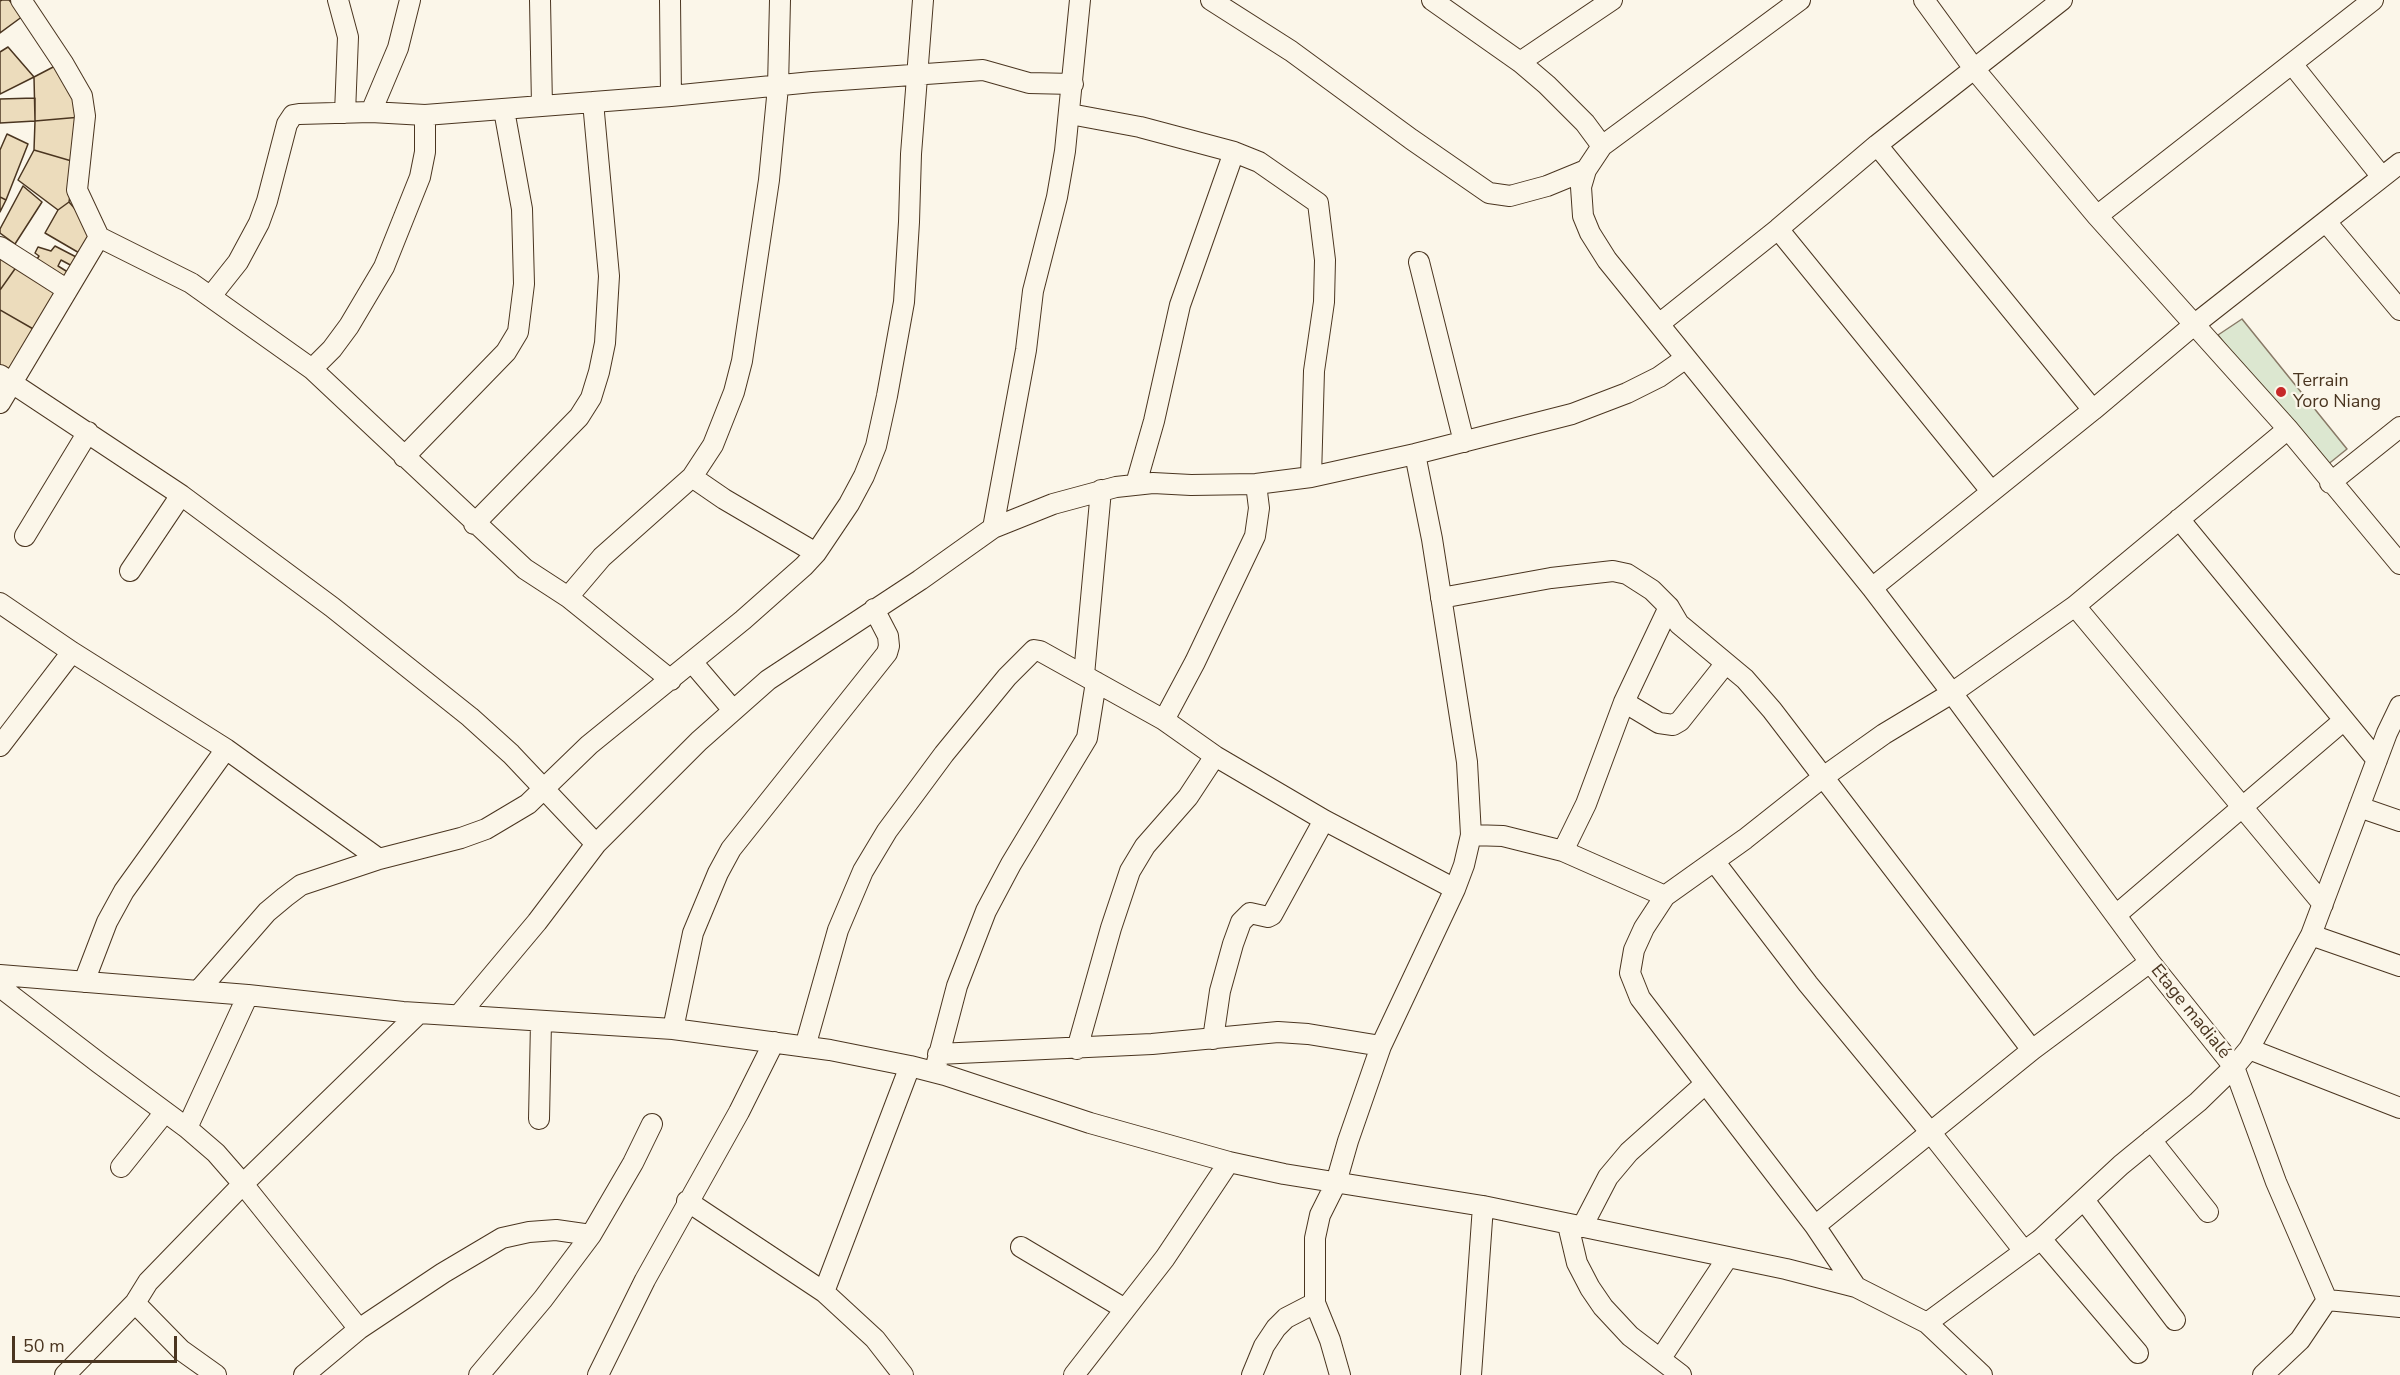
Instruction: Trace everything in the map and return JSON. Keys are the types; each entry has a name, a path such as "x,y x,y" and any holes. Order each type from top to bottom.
{"street":[{"path":"21,0 82,96 85,116 77,190 99,237 172,273 212,296 312,369 474,524 525,569 568,597 671,680"},
{"path":"338,0 348,37 345,113"},
{"path":"371,112 398,48 410,0"},
{"path":"540,0 542,106"},
{"path":"670,0 671,96"},
{"path":"568,597 615,544 692,477 713,445 734,392 742,360 769,180 778,87 780,0"},
{"path":"199,990 267,912 301,885 379,859 486,830 528,804 589,745 671,680 804,566 816,553 849,504 864,476 876,446 887,396 904,302 916,74 923,0"},
{"path":"993,528 1026,350 1033,291 1057,197 1070,114 1080,0"},
{"path":"1211,0 1291,51 1411,140 1489,193 1510,196 1547,186 1586,170 1602,146 1800,0"},
{"path":"1432,0 1520,62 1567,103 1602,146"},
{"path":"1924,0 1975,70 2097,216 2288,429 2330,483 2400,564"},
{"path":"1659,324 1778,229 1877,145 2062,0"},
{"path":"2097,216 2373,0"},
{"path":"1520,62 1607,1"},
{"path":"2292,64 2382,177"},
{"path":"212,296 238,262 259,223 290,119 299,114 371,112 425,115 504,110 778,87 812,82 983,70 1029,82 1073,84"},
{"path":"474,524 579,417 591,398 599,372 605,344 609,276 593,102"},
{"path":"404,457 506,351 518,332 524,284 522,209 504,110"},
{"path":"1070,114 1140,127 1234,152 1259,162 1318,203 1321,209 1325,260 1324,302 1314,371 1311,477"},
{"path":"312,369 332,349 349,326 384,267 420,177 425,152 425,115"},
{"path":"1877,145 2093,410"},
{"path":"1136,484 1154,421 1180,305 1234,152"},
{"path":"1872,588 2093,410 2195,324 2327,223 2400,163"},
{"name":"Etage madialé","path":"1586,170 1581,198 1582,216 1607,260 1872,588 2150,962 2234,1067 2249,1048 2311,935 2377,760 2400,706"},
{"path":"2327,223 2400,310"},
{"path":"1778,229 1991,491"},
{"path":"0,403 6,379 99,237"},
{"path":"0,247 66,289"},
{"path":"1419,262 1464,442"},
{"path":"459,1015 537,922 596,844 655,783 733,710 768,680 920,580 993,528 1024,514 1101,490 1136,484 1256,484 1311,477 1464,442 1572,414 1649,382 1686,358"},
{"path":"6,379 182,495 332,607 470,717 546,788 596,844"},
{"path":"2330,483 2400,427"},
{"path":"1856,1287 1815,1227 1640,998 1630,973 1634,950 1644,928 1665,896 1822,778 1884,735 1952,693 2075,606 2288,429"},
{"path":"25,536 88,432"},
{"path":"1341,1375 1316,1303 1315,1238 1320,1215 1336,1183 1381,1046 1455,889 1464,865 1471,835 1467,762 1415,454"},
{"path":"692,477 816,553"},
{"path":"1164,720 1195,662 1255,536 1259,508 1256,484"},
{"path":"936,1064 957,986 986,911 1011,864 1087,738 1090,728 1090,679 1101,490"},
{"path":"130,571 182,495"},
{"path":"2179,519 2377,760"},
{"path":"1441,598 1551,578 1613,571 1638,580 1652,590 1669,607 1679,624 1745,679 1772,710 2032,1050"},
{"path":"0,603 72,652 226,749 379,859"},
{"path":"2075,606 2323,904"},
{"path":"1563,851 1586,804 1624,702 1669,607"},
{"path":"673,1029 693,933 718,873 731,849 887,653 888,636 874,609"},
{"path":"805,1047 823,978 849,900 874,851 904,807 966,727 1028,654 1034,651 1040,651 1164,720 1215,756 1324,820 1455,889"},
{"path":"0,747 72,652"},
{"path":"692,662 733,710"},
{"path":"1624,702 1659,723 1673,725 1680,721 1725,663"},
{"path":"2116,915 2343,721"},
{"path":"84,982 107,921 124,891 226,749"},
{"path":"1077,1049 1107,939 1130,871 1145,846 1188,797 1215,756"},
{"path":"2359,807 2400,821"},
{"path":"1213,1039 1220,991 1241,922 1250,913 1268,917 1272,915 1324,820"},
{"path":"1471,835 1503,836 1563,851 1665,896"},
{"path":"1714,861 1808,984 1931,1133 2024,1251"},
{"path":"2311,935 2400,966"},
{"path":"1815,1227 2032,1050 2150,962"},
{"path":"0,975 199,990 419,1013 673,1029 774,1042 910,1066 1278,1032 1308,1034 1381,1046"},
{"path":"0,987 187,1128 243,1184 359,1329"},
{"path":"187,1128 248,995"},
{"path":"65,1375 135,1303 148,1282 243,1184 419,1013"},
{"path":"538,1119 541,1022"},
{"path":"598,1375 645,1280 687,1201 739,1112 774,1042"},
{"path":"2249,1048 2400,1108"},
{"path":"936,1064 1090,1123 1229,1162 1336,1183 1483,1206 1728,1257 1856,1287 1927,1323 1982,1375"},
{"path":"824,1292 910,1066"},
{"path":"1927,1323 2041,1239 2151,1140 2198,1102 2234,1067 2276,1182 2327,1300"},
{"path":"1681,1375 1630,1336 1603,1307 1577,1263 1575,1226 1608,1177 1629,1152 1705,1084"},
{"path":"121,1167 165,1112"},
{"path":"478,1375 543,1299 591,1235 633,1163 652,1124"},
{"path":"2151,1140 2208,1212"},
{"path":"1074,1375 1165,1258 1229,1162"},
{"path":"2084,1200 2175,1320"},
{"path":"687,1201 824,1292 875,1339 903,1375"},
{"path":"1471,1375 1483,1206"},
{"path":"304,1375 359,1329 442,1273 502,1238 529,1232 556,1230 591,1235"},
{"path":"2041,1239 2138,1353"},
{"path":"1021,1247 1125,1309"},
{"path":"1661,1358 1728,1257"},
{"path":"2327,1300 2400,1307"},
{"path":"2263,1375 2300,1340 2327,1300"},
{"path":"135,1303 181,1350 216,1375"},
{"path":"1252,1375 1264,1346 1276,1328 1286,1318 1316,1303"}],"green space":[{"name":"Terrain Yoro Niang","path":"2242,319 2347,449 2321,470 2218,335"}],"building":[{"path":"9,0 23,16 0,33 0,1"},
{"path":"8,47 34,77 0,94 0,52"},
{"path":"57,65 81,117 35,121 34,77"},
{"path":"35,98 35,121 0,123 0,99"},
{"path":"81,117 75,162 34,150 35,121"},
{"path":"7,134 28,144 6,200 0,197 0,150"},
{"path":"34,150 75,162 69,202 58,210 18,180"},
{"path":"23,186 42,202 15,244 0,233 0,229"},
{"path":"0,197 6,200 0,212"},
{"path":"69,202 95,232 81,254 45,233 58,210"},
{"path":"55,246 80,259 74,267 61,260 58,266 71,274 65,283 34,264 39,256 35,253 38,247 51,251"},
{"path":"0,257 17,266 0,290"},
{"path":"17,266 58,292 35,330 0,310 0,290"},
{"path":"0,310 35,330 9,374 0,369"}],"place":[{"name":"Terrain Yoro Niang","path":"2281,392"}]}
